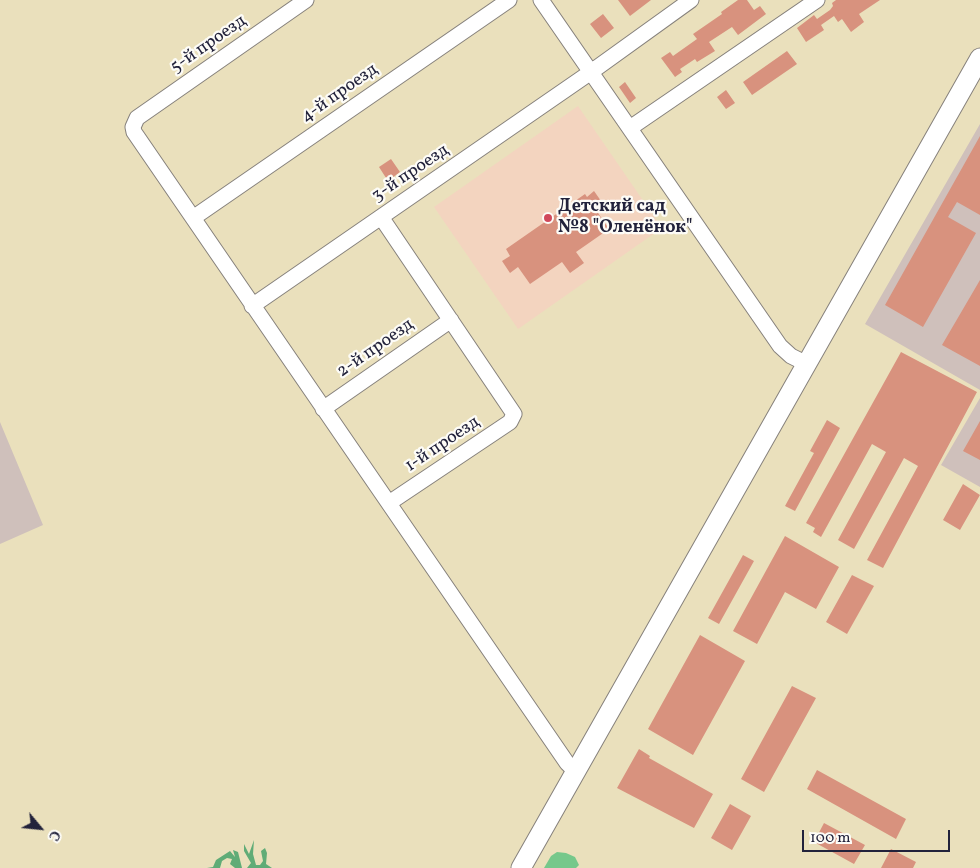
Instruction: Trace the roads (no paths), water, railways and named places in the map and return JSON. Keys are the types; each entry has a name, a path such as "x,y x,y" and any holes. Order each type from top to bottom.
{"main road":[{"path":"521,868 980,58"}],"street":[{"name":"5-й проезд","path":"193,218 134,132 134,122 306,0"},
{"name":"4-й проезд","path":"193,218 509,0"},
{"path":"541,0 780,346 791,356 806,364"},
{"name":"3-й проезд","path":"252,306 591,72 691,0"},
{"path":"630,128 817,0"},
{"path":"381,217 451,320"},
{"path":"193,218 567,763 576,772"},
{"name":"2-й проезд","path":"323,409 451,320"},
{"name":"1-й проезд","path":"389,503 510,422 514,414 451,320"}],"place":[{"name":"Детский сад №8 \"Оленёнок\"","path":"548,218"}]}
